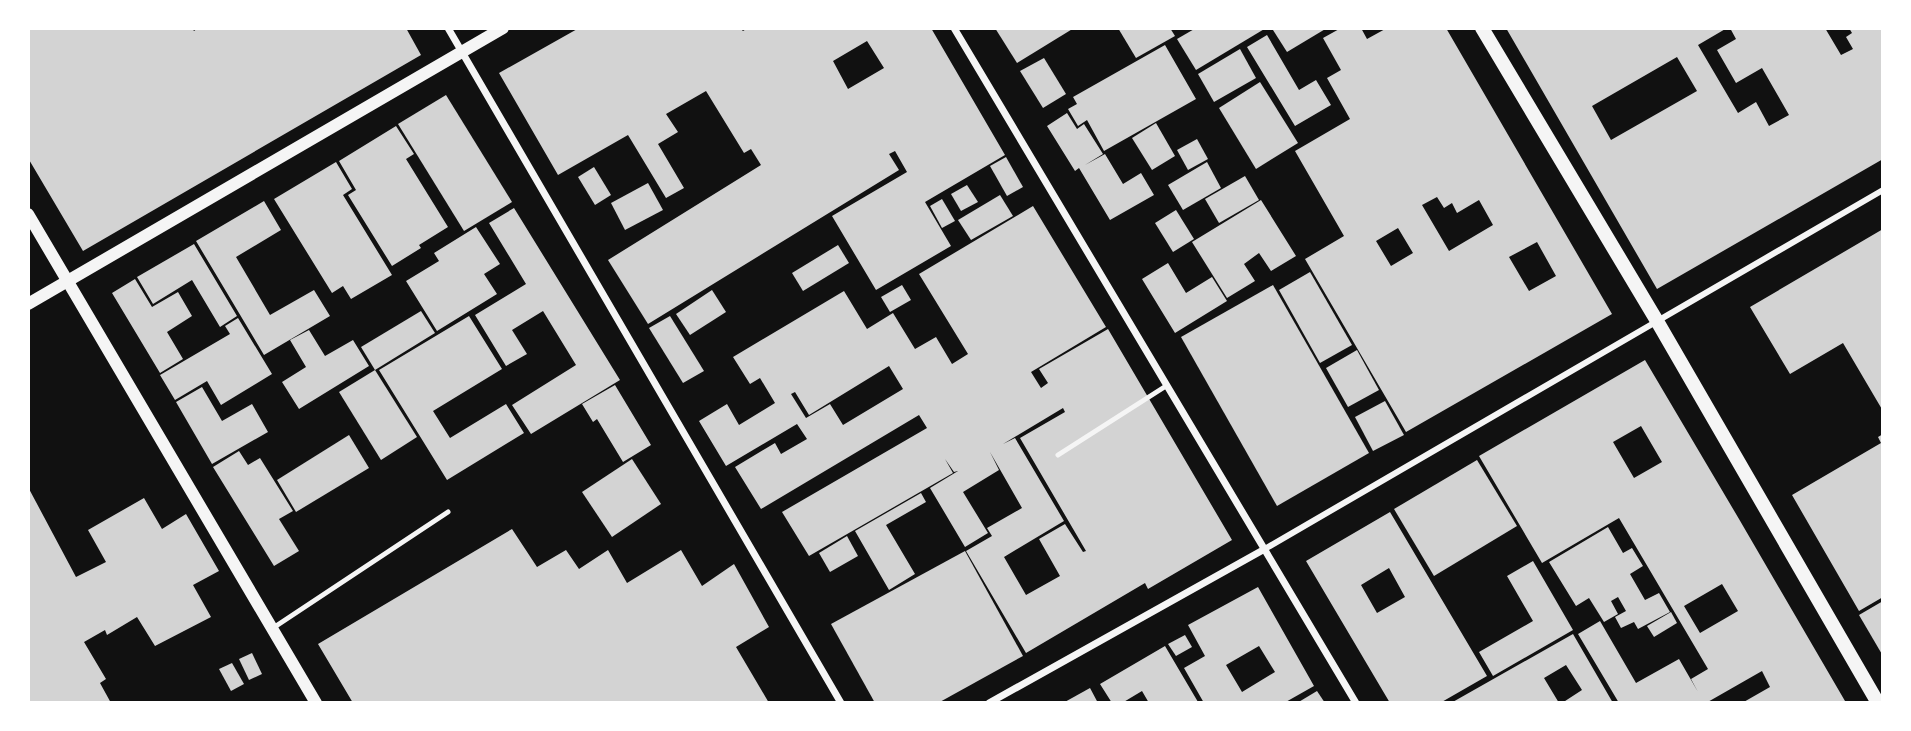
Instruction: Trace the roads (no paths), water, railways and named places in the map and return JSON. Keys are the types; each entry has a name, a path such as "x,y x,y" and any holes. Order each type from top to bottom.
{"main road":[{"path":"1482,28 1657,321 1878,703"}],"street":[{"path":"448,28 841,703"},
{"path":"28,304 503,28"},
{"path":"954,28 1356,703"},
{"path":"989,703 1263,550 1883,190"},
{"path":"28,214 316,703"}],"lane":[{"path":"1058,455 1166,386"},
{"path":"272,628 448,512"}]}
